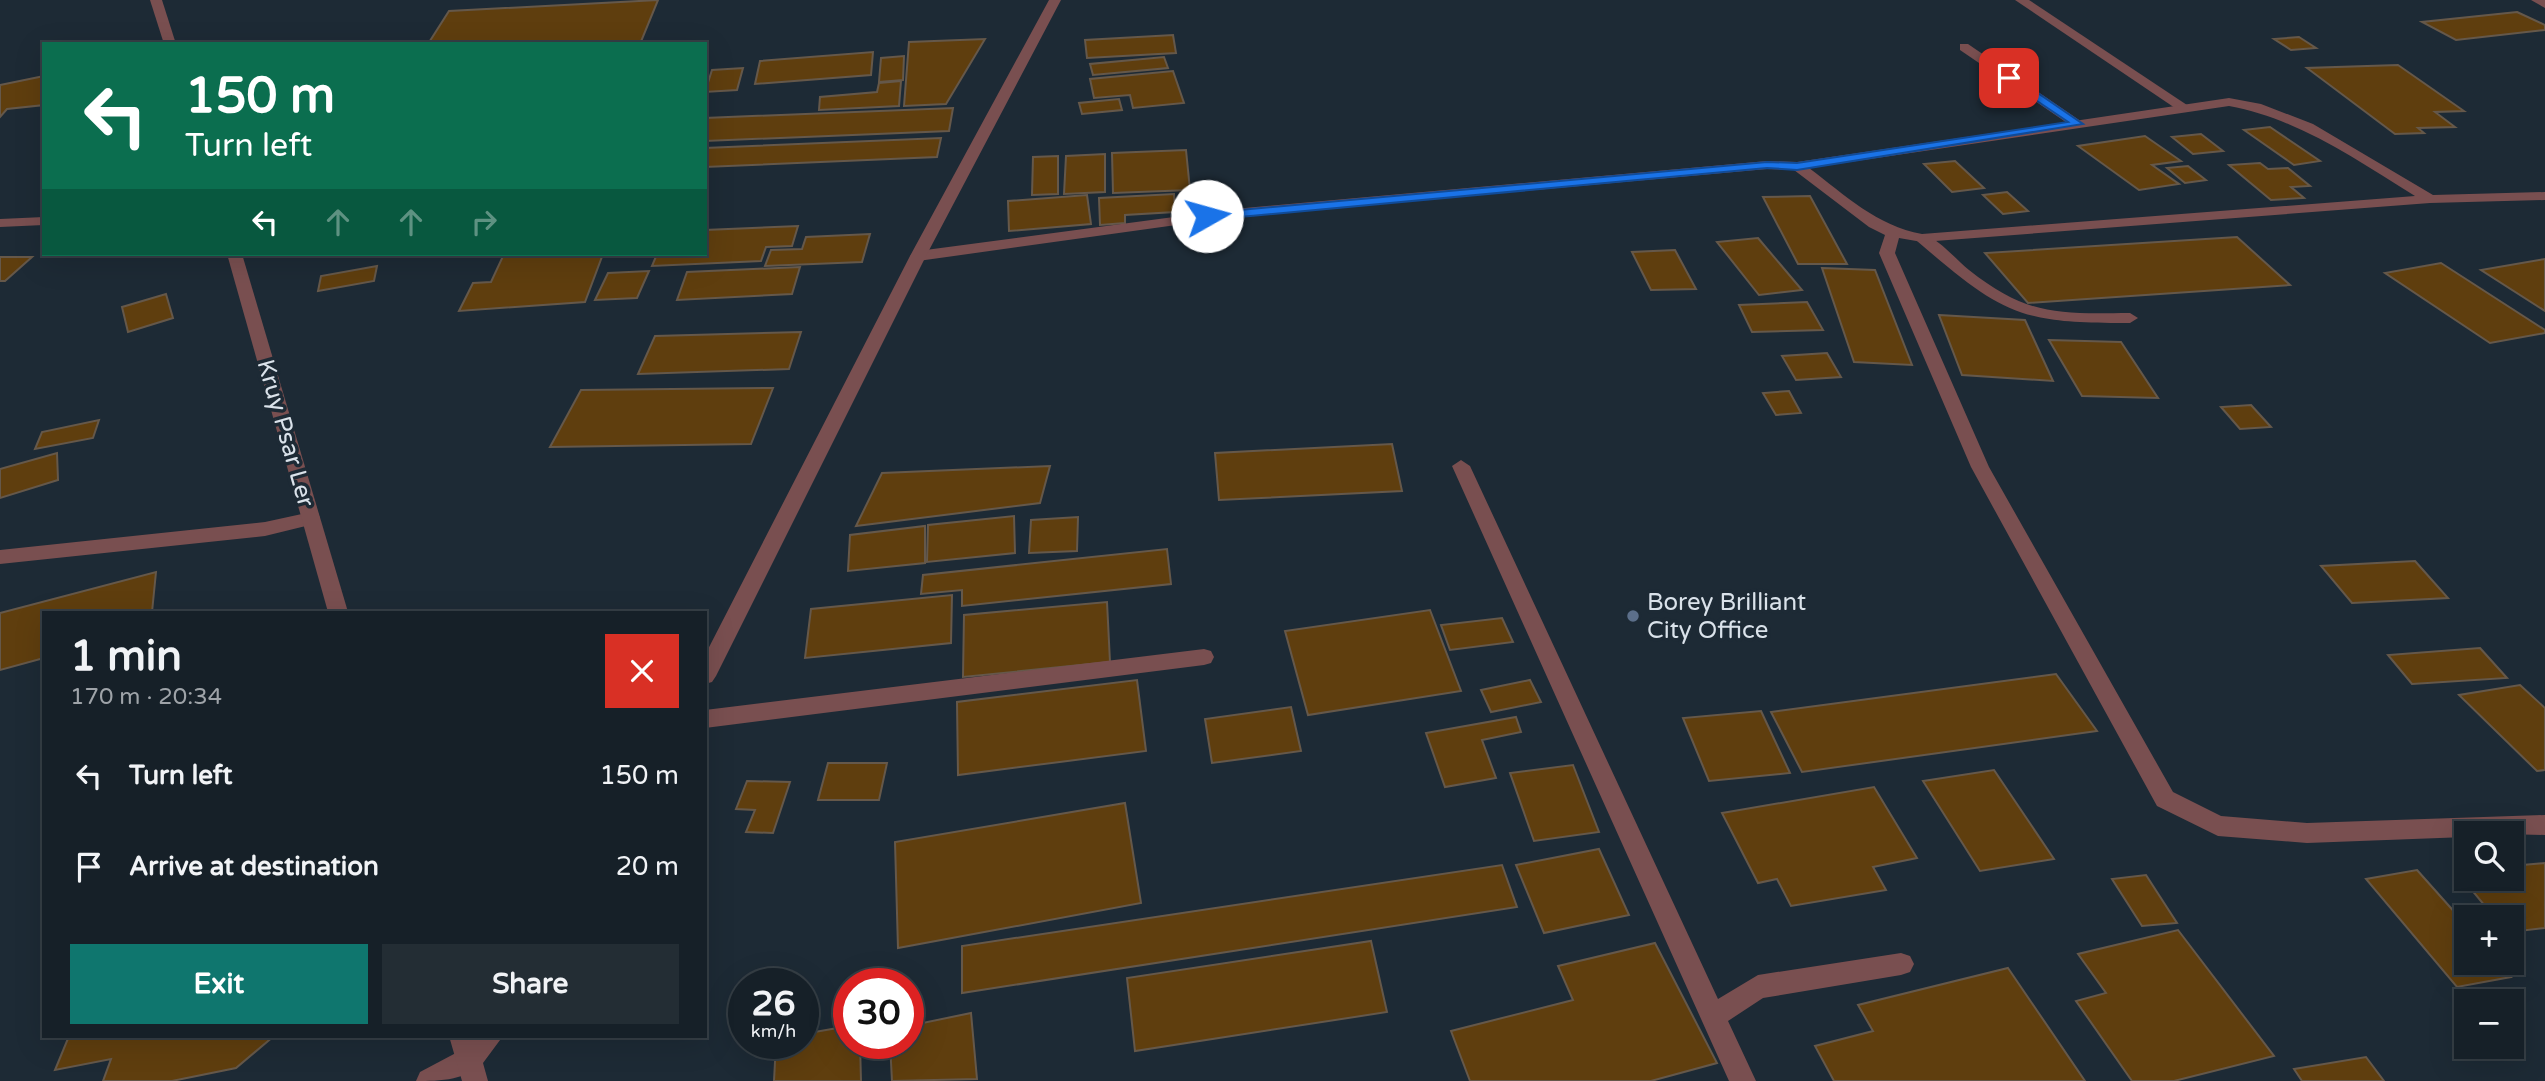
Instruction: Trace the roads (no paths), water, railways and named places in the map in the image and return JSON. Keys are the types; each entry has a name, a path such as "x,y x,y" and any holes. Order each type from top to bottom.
{"street":[{"path":"156,0 169,42"},
{"path":"707,672 918,256 1055,0"},
{"path":"2021,0 2183,107"},
{"path":"2537,0 2545,4"},
{"path":"1964,47 2078,124"},
{"path":"918,256 1234,213 1767,165 1797,166 2229,102 2260,105 2312,129 2430,199"},
{"path":"1797,166 1874,224 1893,233 1923,238 2430,199 2545,196"},
{"path":"0,223 42,221"},
{"path":"1893,233 1887,253 1980,467 2165,799 2218,826 2307,833 2545,825"},
{"name":"Kruy Psar Ler","path":"235,256 338,611"},
{"path":"1461,466 1742,1081"},
{"path":"0,557 265,529 311,518"},
{"path":"707,719 1204,657"},
{"path":"1713,1017 1758,987 1901,964"},
{"path":"429,1081 468,1059 488,1038"}],"lane":[{"path":"1923,238 1986,289 2032,313 2064,318 2130,318"}],"place":[{"name":"Borey Brilliant City Office","path":"1633,616"}]}
